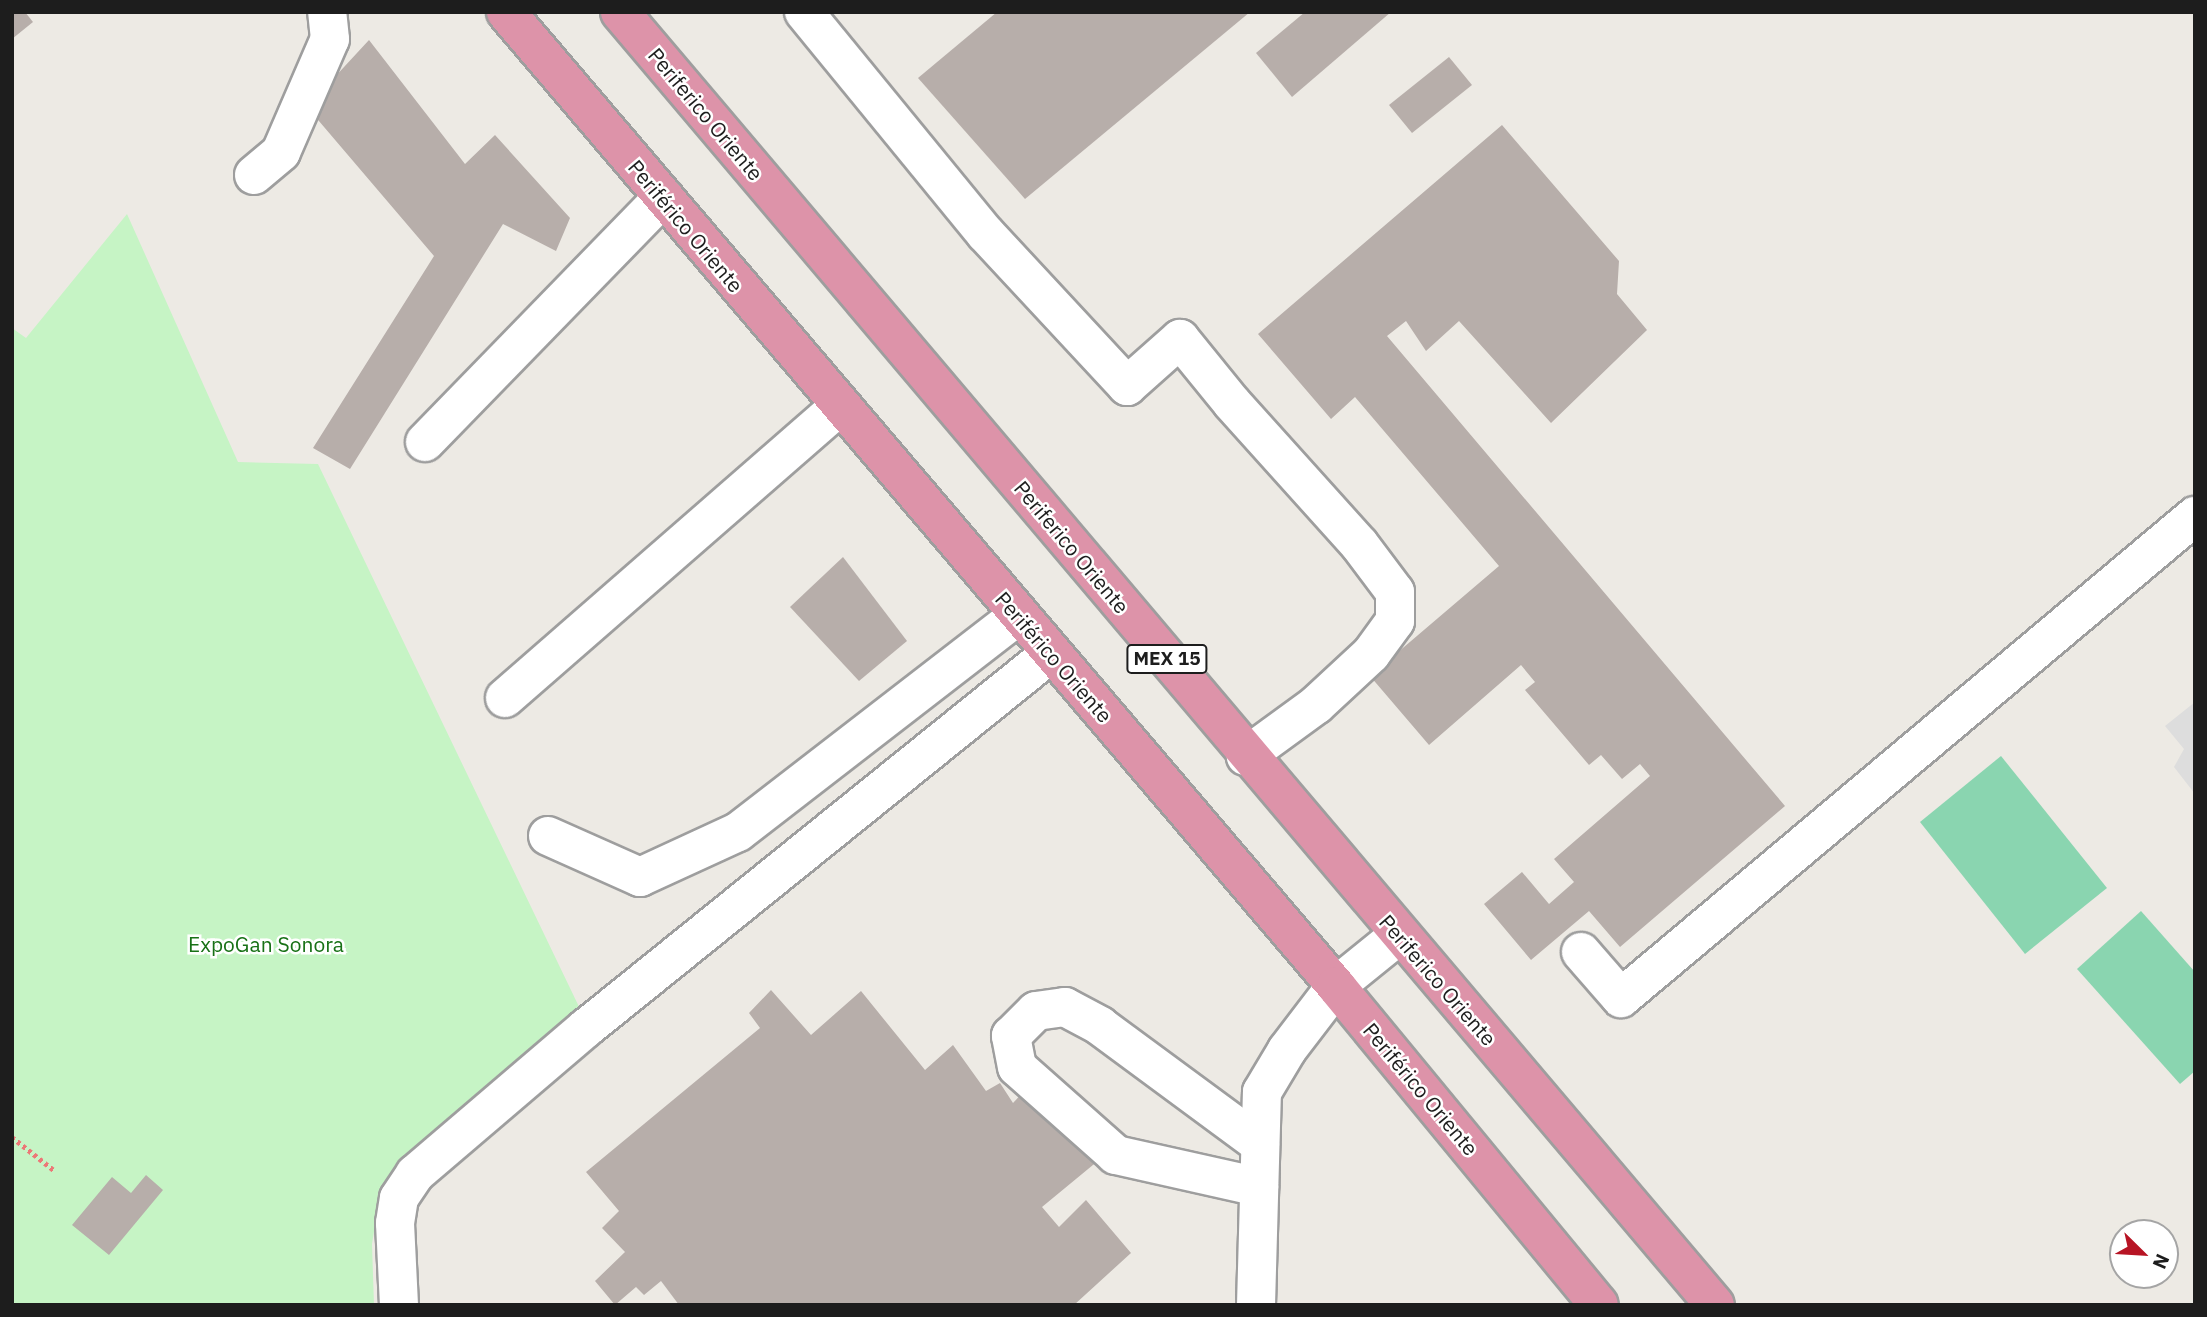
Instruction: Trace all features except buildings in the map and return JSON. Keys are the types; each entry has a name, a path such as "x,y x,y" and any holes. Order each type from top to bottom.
{"highway":[{"name":"Periférico Oriente","path":"506,12 838,408 1336,986 1599,1305"},
{"name":"Periferico Oriente","path":"620,12 1246,756 1715,1305"}],"street":[{"path":"254,175 281,152 330,39 327,12"},
{"path":"804,12 985,233 1128,386 1180,339 1359,544 1395,592 1395,621 1371,654 1316,705 1246,756"},
{"path":"425,442 663,197"},
{"path":"505,698 838,408"},
{"path":"1581,952 1621,998 2195,516"},
{"path":"548,836 640,877 738,832 1019,615"},
{"path":"399,1305 395,1223 399,1198 415,1174 586,1028 1051,653"},
{"path":"1256,1305 1262,1092 1287,1050 1336,986 1399,935"},
{"path":"1259,1187 1116,1155 1017,1067 1011,1036 1036,1011 1065,1007 1100,1026 1260,1144"}],"path":[{"path":"12,1137 55,1171"}],"green space":[{"name":"ExpoGan Sonora","path":"127,214 238,462 318,464 582,1013 380,1194 372,1244 374,1305 12,1305 12,328 26,338"},
{"path":"2001,756 2107,888 2025,954 1920,822"},
{"path":"2141,911 2195,972 2195,1071 2180,1084 2077,969"}],"shaded area":[{"path":"2195,702 2195,794 2174,767 2184,749 2165,726"}]}
